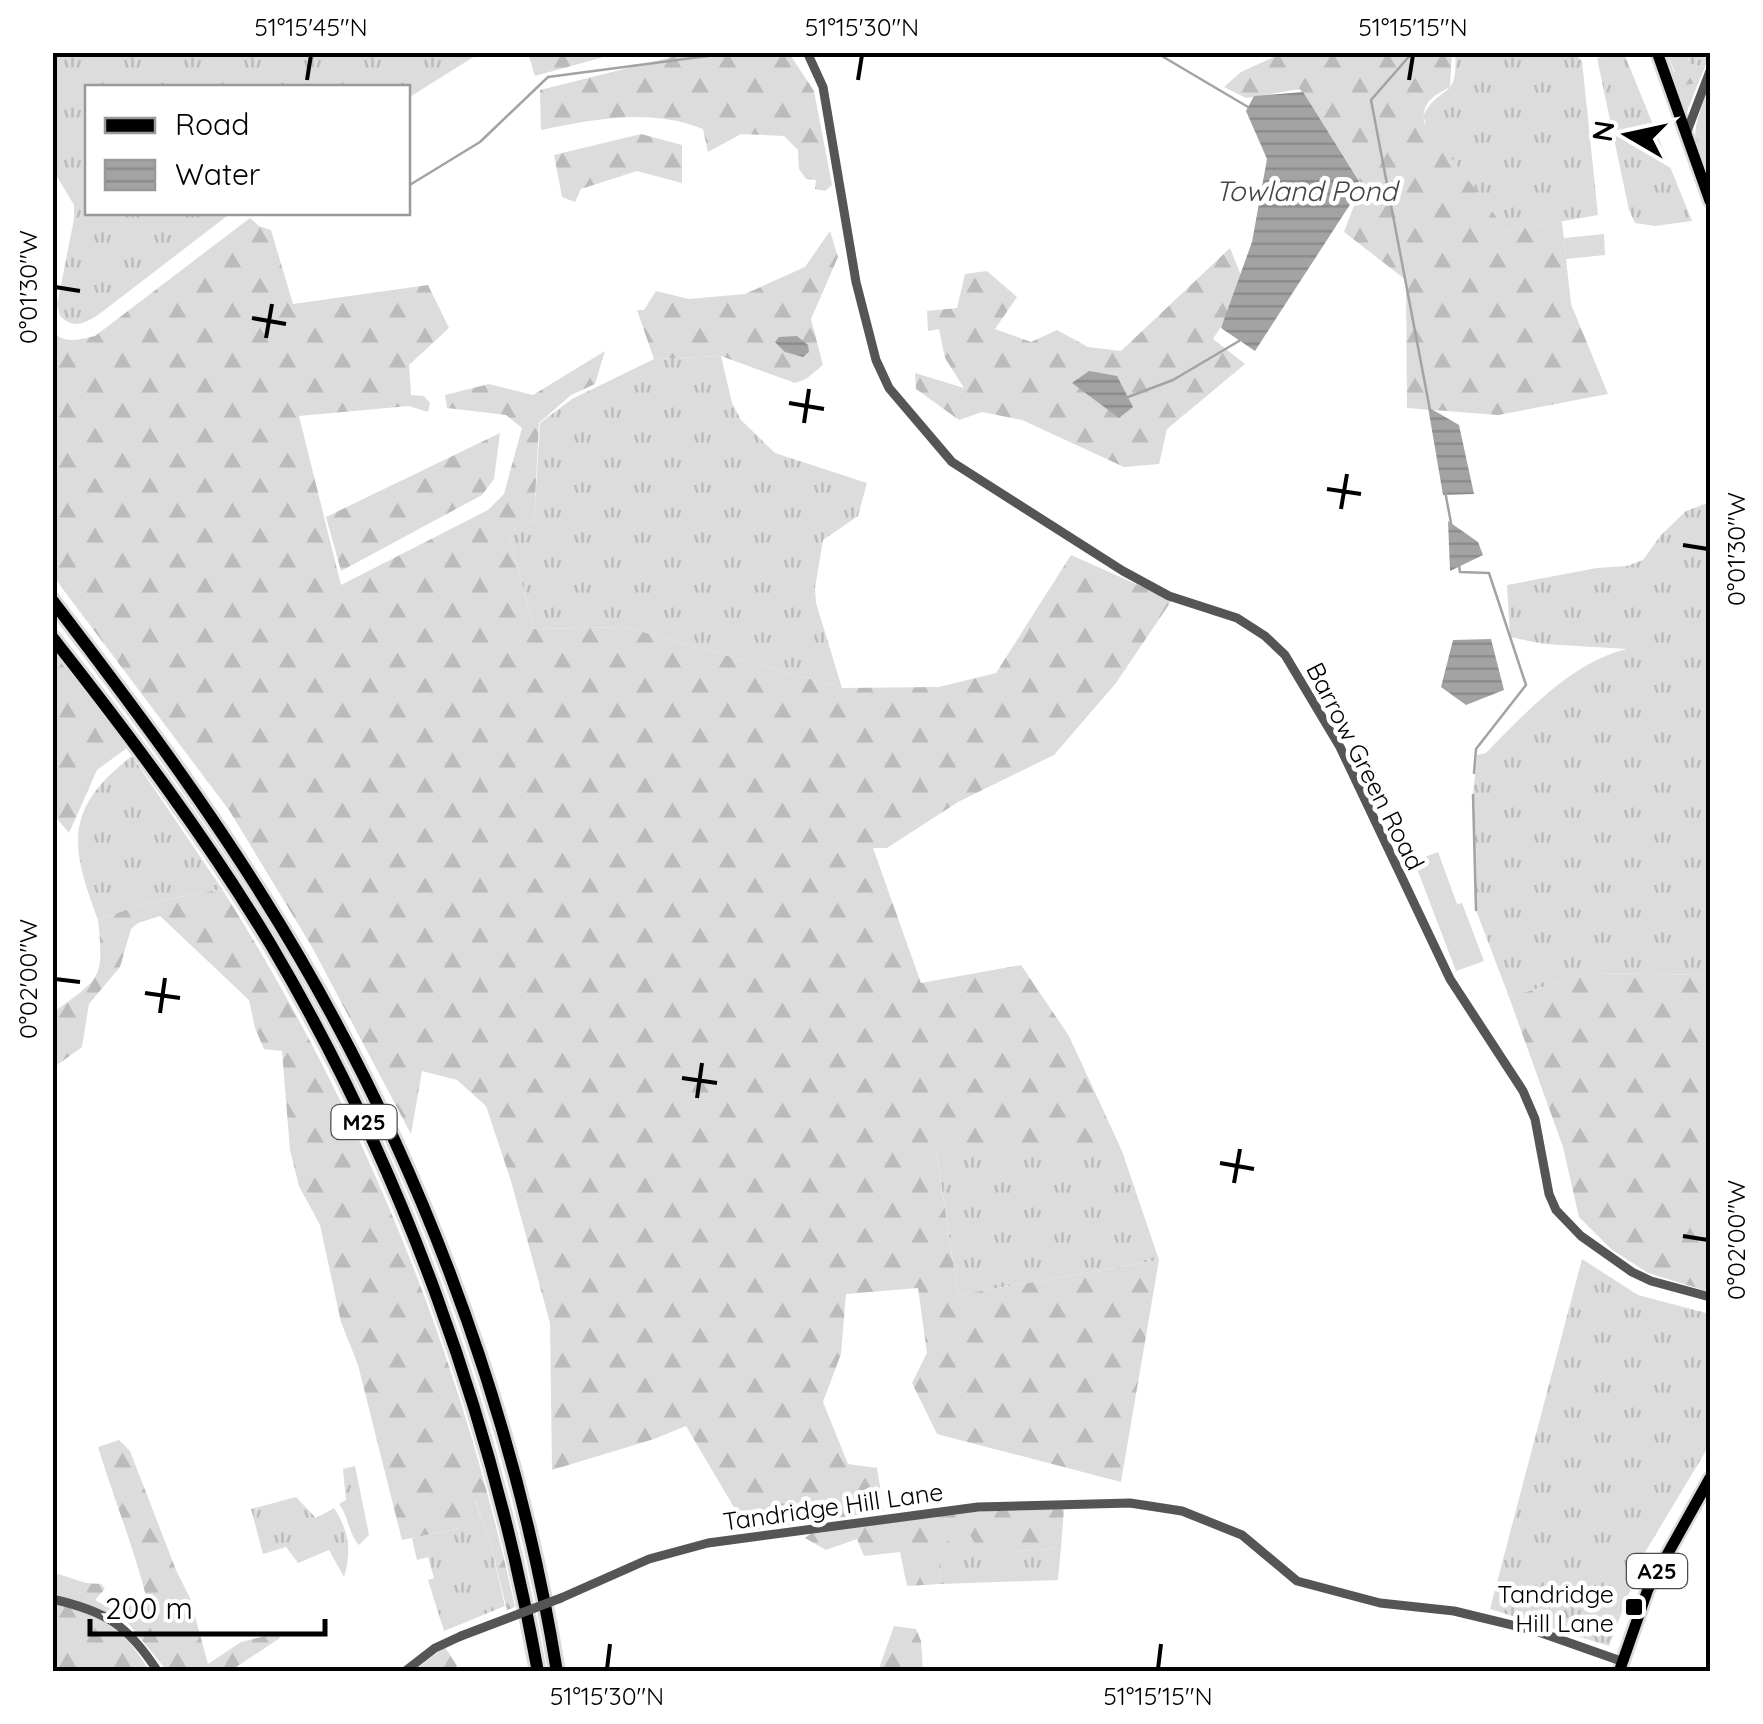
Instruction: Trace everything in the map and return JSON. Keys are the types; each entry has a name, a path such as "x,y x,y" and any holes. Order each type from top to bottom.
{"highway":[{"name":"M25","path":"52,600 171,759 264,897 318,990 388,1129 448,1269 497,1416 530,1542 557,1672"},
{"name":"M25","path":"52,637 153,768 224,870 298,992 365,1123 438,1297 478,1417 521,1583 538,1672"}],"main road":[{"path":"1657,52 1710,201"},
{"name":"A25","path":"1620,1666 1648,1589 1710,1478"}],"street":[{"name":"Barrow Green Road","path":"806,52 823,87 856,282 876,360 889,388 952,462 1123,571 1169,596 1238,618 1266,636 1285,655 1340,746 1450,979 1523,1091 1535,1120 1549,1194 1556,1210 1580,1236 1632,1272 1710,1298"},
{"path":"1685,135 1710,71"},
{"name":"Tandridge Hill Lane","path":"404,1672 435,1648 462,1636 649,1558 708,1543 978,1507 1157,1505 1242,1535 1297,1581 1380,1603 1454,1611 1533,1630 1620,1666"},
{"path":"52,1599 114,1619 138,1640 158,1672"}],"green space":[{"path":"53,52 480,52 410,97 410,85 85,85 85,215 228,215 83,323 65,320 57,305 74,205 53,170"},
{"path":"528,52 618,53 535,76"},
{"path":"688,53 789,53 814,91 832,185 825,191 815,189 816,180 806,179 799,169 798,150 784,136 741,134 708,152 703,129 663,119 602,119 541,130 540,90"},
{"path":"1282,53 1452,53 1450,87 1430,100 1424,122 1507,231 1562,221 1571,304 1608,394 1498,415 1407,408 1406,280 1344,232 1362,185 1300,89 1246,98 1224,87 1241,72"},
{"path":"1455,53 1574,53 1582,61 1598,215 1507,231 1432,140 1423,116 1451,86"},
{"path":"1624,53 1692,221 1655,226 1635,223 1629,210 1597,58"},
{"path":"1664,53 1674,72 1704,67 1685,117"},
{"path":"1667,53 1688,53 1689,64 1705,67 1698,83 1679,82"},
{"path":"1688,53 1710,53 1705,67 1689,64"},
{"path":"1710,84 1710,185 1695,134"},
{"path":"641,134 682,145 682,183 637,171 581,189 575,202 562,197 554,155"},
{"path":"250,218 271,230 293,304 428,285 449,328 409,365 411,395 424,396 430,403 428,412 409,406 299,416 341,585 488,510 504,494 522,428 506,415 447,408 445,395 489,384 533,395 605,351 595,384 571,395 539,423 534,520 508,532 534,629 625,627 842,688 939,687 996,673 1071,555 1172,600 1116,683 1054,755 958,802 887,848 873,848 921,983 1021,965 1069,1036 1122,1151 936,1150 958,1295 1159,1260 1121,1482 937,1434 912,1383 927,1353 918,1288 846,1294 841,1354 823,1402 848,1464 877,1468 884,1511 748,1531 686,1426 552,1470 550,1323 486,1106 457,1080 422,1071 411,1134 312,947 229,810 53,576 52,331 67,340 95,336"},
{"path":"830,231 838,257 811,319 823,365 806,379 795,383 721,356 654,359 637,310 644,310 656,291 689,299 745,294 805,267"},
{"path":"1604,234 1605,255 1566,259 1564,238"},
{"path":"1230,248 1246,288 1213,339 1245,364 1167,429 1159,464 1124,467 1022,420 982,412 959,420 916,389 915,373 964,388 945,358 939,329 928,331 927,311 957,308 965,274 987,271 1017,297 995,329 1031,342 1057,330 1088,347 1121,351"},
{"path":"721,356 732,403 741,420 775,453 867,483 858,516 823,540 815,588 842,688 625,627 534,629 508,532 534,520 540,423 572,399 654,359"},
{"path":"500,433 494,479 482,495 341,571 326,517"},
{"path":"1710,502 1710,975 1591,973 1509,997 1476,910 1473,795 1477,755 1486,753 1569,677 1607,655 1627,649 1544,644 1510,637 1507,585 1627,566 1643,560 1686,511"},
{"path":"53,650 127,748 97,770 69,833 53,814"},
{"path":"132,756 222,889 140,905 98,920 82,871 79,831 93,794"},
{"path":"1438,852 1484,961 1456,971 1414,861"},
{"path":"222,889 319,1059 400,1235 465,1417 515,1607 507,1610 475,1500 470,1526 402,1540 358,1365 341,1322 320,1225 299,1186 290,1150 282,1051 264,1049 249,1000 160,916 138,923 131,929 120,967 89,1004 82,1047 53,1068 53,1013 95,977 100,956 98,920 140,905"},
{"path":"1591,973 1710,975 1710,1292 1648,1273 1611,1249 1579,1217 1563,1147 1509,997"},
{"path":"936,1149 1122,1151 1159,1260 958,1295"},
{"path":"1582,1259 1638,1295 1710,1314 1710,1444 1644,1554 1609,1646 1490,1609"},
{"path":"119,1440 130,1451 190,1598 208,1664 241,1642 277,1633 280,1638 230,1671 167,1671 128,1623 53,1596 52,1572 101,1584 105,1589 95,1600 111,1609 116,1603 139,1607 147,1600 98,1447"},
{"path":"355,1466 369,1535 359,1545 339,1504 346,1500 343,1469"},
{"path":"296,1497 316,1518 334,1508 348,1541 344,1577 329,1550 298,1563 286,1547 263,1554 251,1509"},
{"path":"474,1498 491,1546 505,1606 444,1631 428,1580 434,1578 428,1557 417,1560 412,1538 470,1526"},
{"path":"1064,1509 1061,1548 1011,1552 977,1547 967,1530 942,1545 940,1584 907,1586 900,1552 864,1556 857,1539 826,1550 805,1538 817,1529 960,1512"},
{"path":"967,1530 1011,1552 1061,1548 1058,1580 940,1584 941,1545"},
{"path":"53,1602 119,1627 150,1671 53,1672"},
{"path":"894,1626 916,1629 923,1671 878,1671"},
{"path":"445,1647 457,1666 453,1671 412,1672"}],"water":[{"name":"Towland Pond","path":"1303,92 1362,186 1255,351 1221,328 1252,242 1267,159 1246,111 1254,96"},
{"path":"797,336 808,345 809,352 803,357 785,352 775,342 779,337"},
{"path":"1089,371 1117,376 1133,407 1119,418 1072,383"},
{"path":"1428,407 1459,425 1474,494 1443,495"},
{"path":"1448,521 1478,542 1483,555 1450,571"},
{"path":"1491,639 1504,690 1466,705 1441,687 1453,640"}],"waterway":[{"path":"410,185 480,142 548,77 738,52"},
{"path":"1155,52 1248,107"},
{"path":"1413,52 1371,100 1430,410"},
{"path":"1362,186 1386,187"},
{"path":"1128,397 1173,380 1239,341"},
{"path":"1445,491 1451,523"},
{"path":"1459,565 1460,572 1489,573 1526,685 1476,749 1474,773"},
{"path":"1473,795 1476,910"}],"place":[{"name":"Tandridge Hill Lane","path":"1634,1607"}]}
